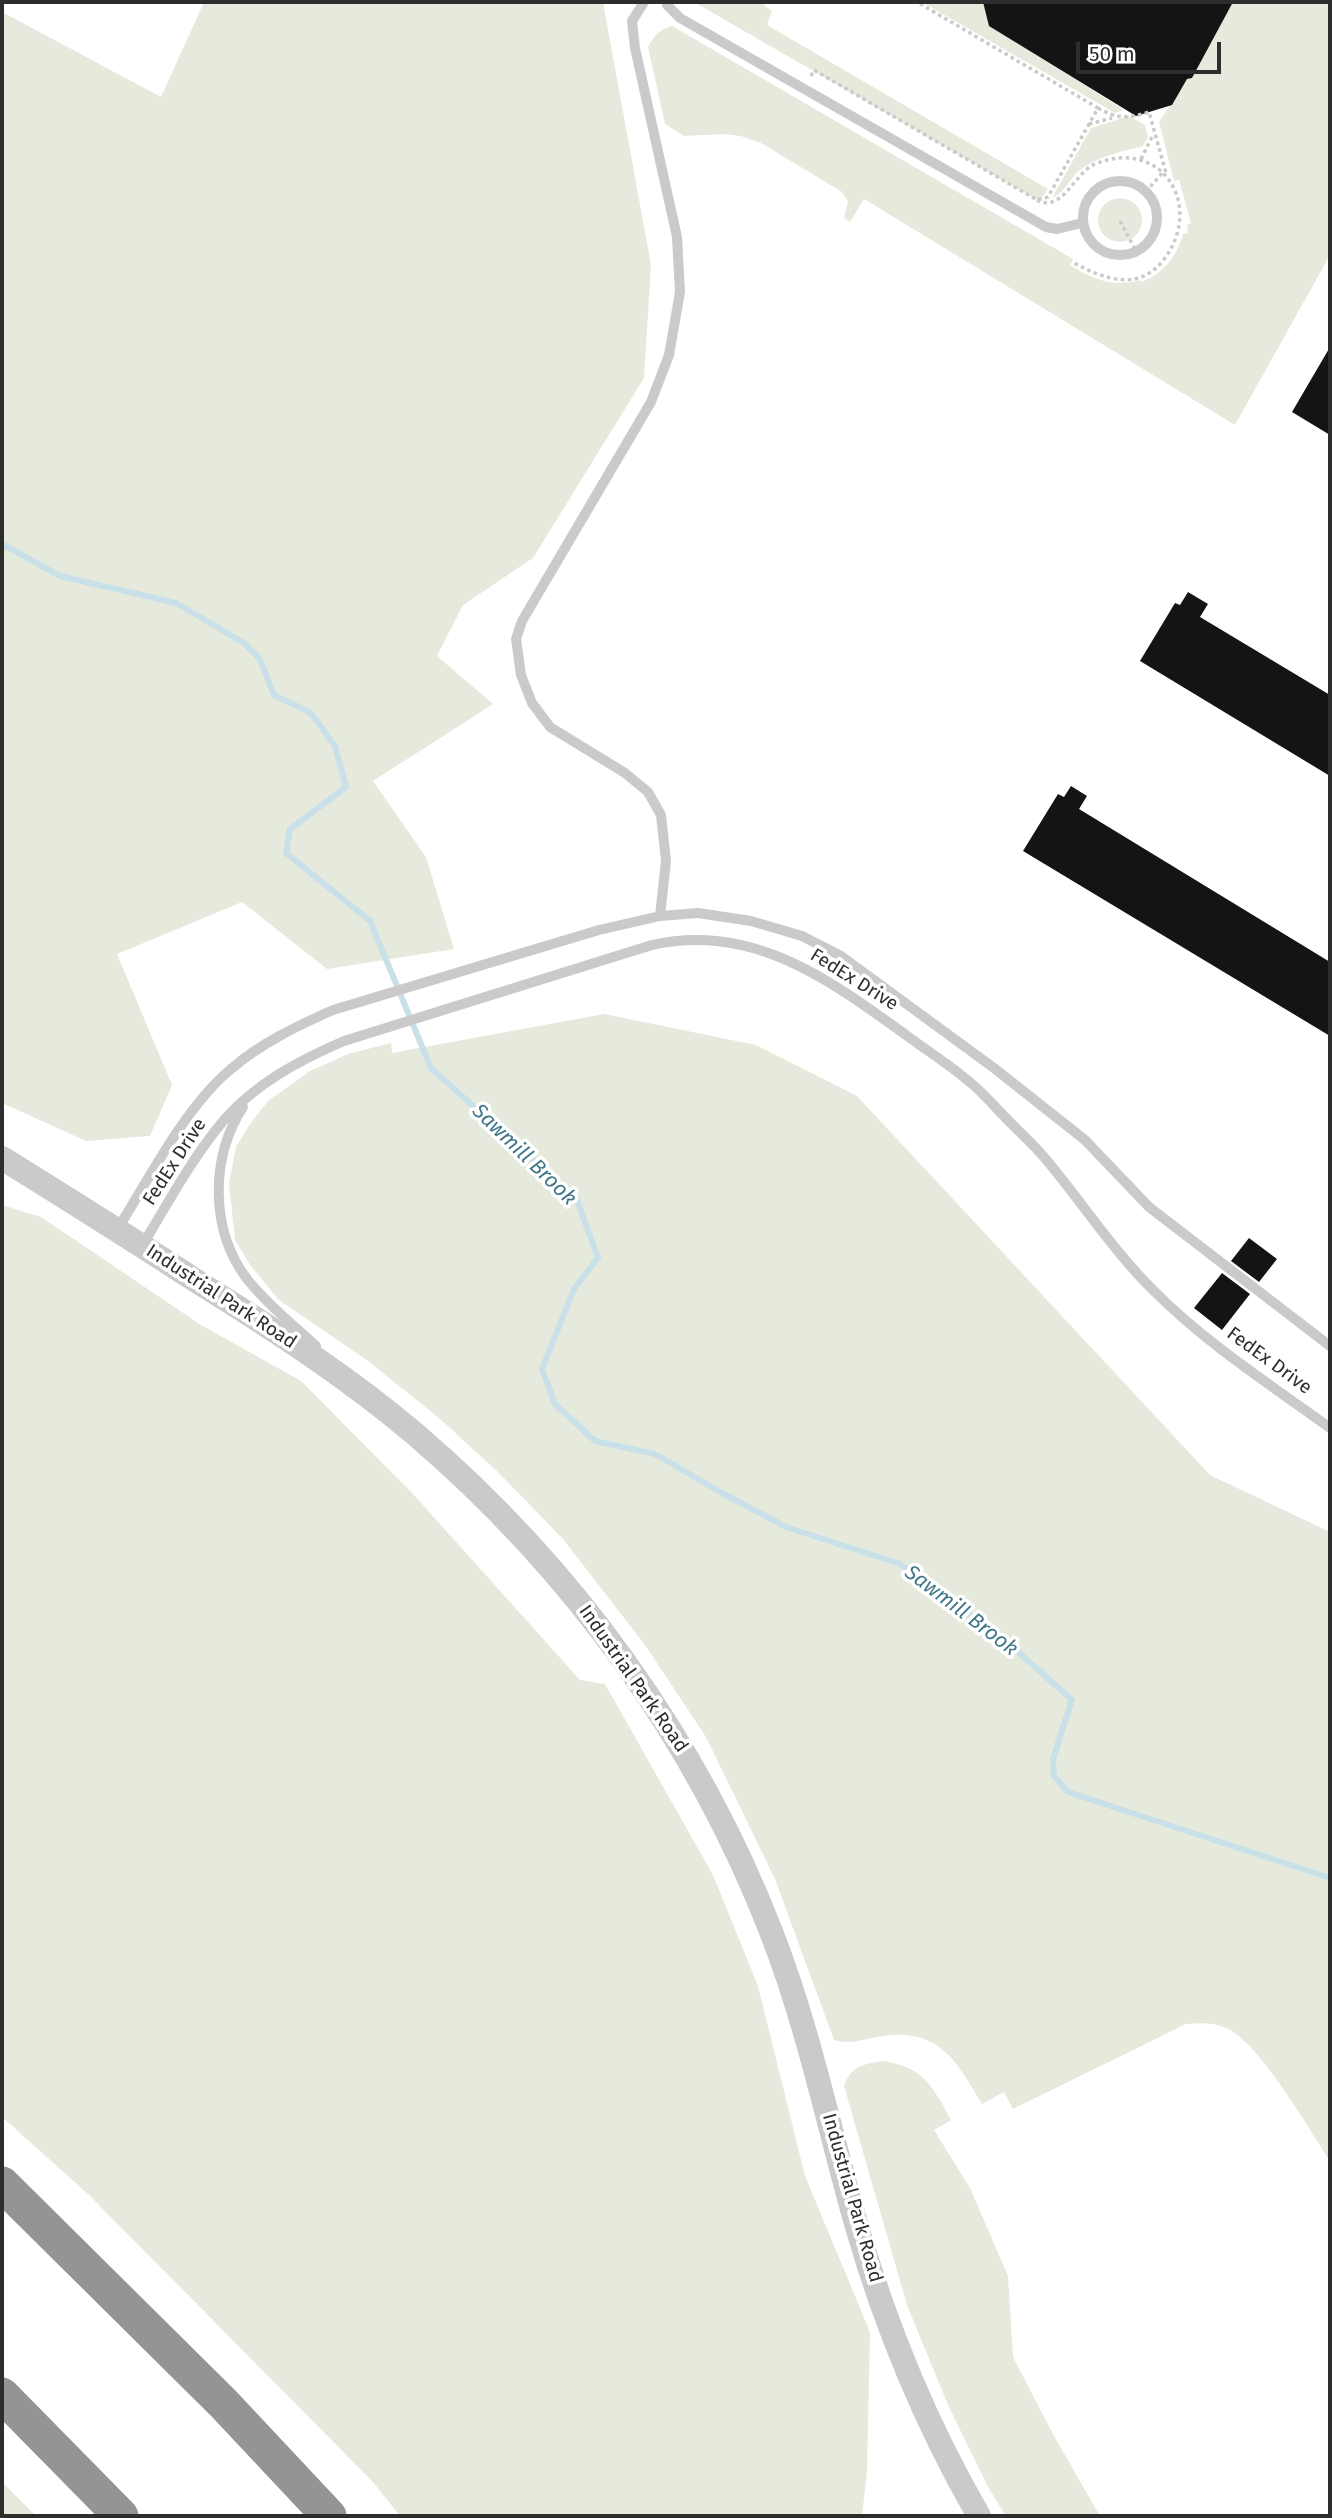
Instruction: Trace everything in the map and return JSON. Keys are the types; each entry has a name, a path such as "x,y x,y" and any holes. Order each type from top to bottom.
{"highway":[{"path":"2,2184 215,2395 329,2516"},
{"path":"2,2395 121,2516"}],"street":[{"name":"Industrial Park Road","path":"2,1157 273,1329 344,1378 413,1433 479,1492 538,1552 649,1694 696,1769 737,1850 777,1946 800,2016 857,2227 881,2302 936,2432 979,2516"}],"lane":[{"path":"645,2 632,21 635,48 677,237 680,292 669,355 651,402 522,621 516,639 521,675 532,703 550,727 625,773 648,792 661,816 666,860 660,916"},
{"path":"666,3 680,18 1046,228 1057,229 1082,223"},
{"path":"1127,181 1146,192 1154,203 1157,215 1156,228 1150,239 1136,251 1117,256 1094,246 1086,236 1082,223 1087,200 1094,191 1104,184 1127,181"},
{"name":"FedEx Drive","path":"117,1230 204,1097 230,1069 294,1027 333,1010 599,929 660,916 698,914 751,921 802,936 841,956 1085,1140 1149,1207 1330,1346"},
{"name":"FedEx Drive","path":"142,1246 200,1150 225,1118 278,1074 309,1056 344,1041 599,960 673,940 697,939 748,947 809,969 839,987 968,1080 1044,1156 1106,1239 1153,1291 1188,1324 1330,1428"},
{"path":"251,1094 234,1121 223,1148 218,1172 220,1212 231,1248 245,1276 266,1301 413,1433"}],"path":[{"path":"916,2 1114,117"},
{"path":"814,70 1037,200 1051,203 1060,199 1082,172 1100,162 1119,157 1141,159 1165,174"},
{"path":"1037,200 1048,197 1098,108"},
{"path":"1074,263 1108,279 1124,280 1147,275 1157,268 1171,249 1181,222 1176,194 1165,174 1149,112 1089,124"},
{"path":"1136,116 1151,124"},
{"path":"1141,159 1154,134"},
{"path":"1146,192 1165,174"},
{"path":"1120,221 1136,251"}],"shaded area":[{"path":"204,2 603,2 651,265 644,378 533,558 463,605 437,656 493,704 373,781 426,857 454,949 327,969 242,902 117,954 172,1085 150,1136 86,1141 2,1103 2,12 161,97"},
{"path":"694,2 760,2 772,11 767,25 1048,189 1042,198 1037,200"},
{"path":"922,2 983,2 990,26 1124,110 1115,113"},
{"path":"1233,2 1330,2 1330,255 1235,425 864,199 850,222 844,218 848,202 842,192 761,143 724,134 684,136 665,124 648,47 657,34 672,26 1073,259 1070,265 1079,270 1112,282 1140,282 1156,275 1168,264 1183,234 1188,233 1187,225 1191,223 1179,180 1174,181 1159,122 1187,79 1192,78"},
{"path":"1129,116 1145,125 1148,137 1143,146 1087,165 1052,198 1091,128"},
{"path":"1120,198 1135,205 1142,220 1135,235 1120,242 1105,235 1098,220 1105,205"},
{"path":"604,1014 756,1045 857,1096 1210,1475 1330,1532 1330,2161 1269,2069 1241,2038 1218,2025 1186,2024 1013,2109 1004,2092 982,2104 954,2061 932,2043 918,2037 882,2036 852,2042 834,2040 775,1879 706,1737 645,1645 563,1539 498,1472 439,1418 368,1361 279,1300 250,1265 235,1240 229,1183 236,1147 268,1101 310,1071 348,1054 391,1043 392,1053"},
{"path":"2,1205 41,1217 201,1325 301,1381 413,1494 580,1680 605,1684 713,1875 758,1986 805,2176 870,2332 867,2471 862,2516 400,2516 373,2482 88,2194 2,2117"},
{"path":"883,2061 908,2068 926,2080 951,2120 934,2130 970,2188 1008,2276 1013,2357 1100,2516 1006,2516 988,2487 948,2405 907,2305 844,2086 854,2070"},
{"path":"2,2482 36,2516 2,2516"}],"building":[{"path":"983,2 1233,2 1192,78 1187,79 1172,105 1136,116 989,26"},
{"path":"1330,347 1330,435 1292,412"},
{"path":"1188,592 1208,604 1200,617 1330,695 1330,776 1140,661 1175,603 1180,605"},
{"path":"1071,786 1087,796 1079,809 1330,962 1330,1036 1023,851 1058,794 1064,797"},
{"path":"1249,1238 1277,1259 1259,1282 1231,1261"},
{"path":"1222,1273 1250,1294 1222,1330 1194,1308"}],"waterway":[{"name":"Sawmill Brook","path":"2,544 60,576 176,603 244,643 260,659 274,695 311,713 335,746 346,787 290,829 286,853 370,921 431,1068 577,1200 598,1258 574,1289 542,1369 555,1404 595,1441 655,1454 786,1527 900,1564 1014,1648 1072,1700 1053,1759 1054,1776 1068,1792 1330,1878"}]}
